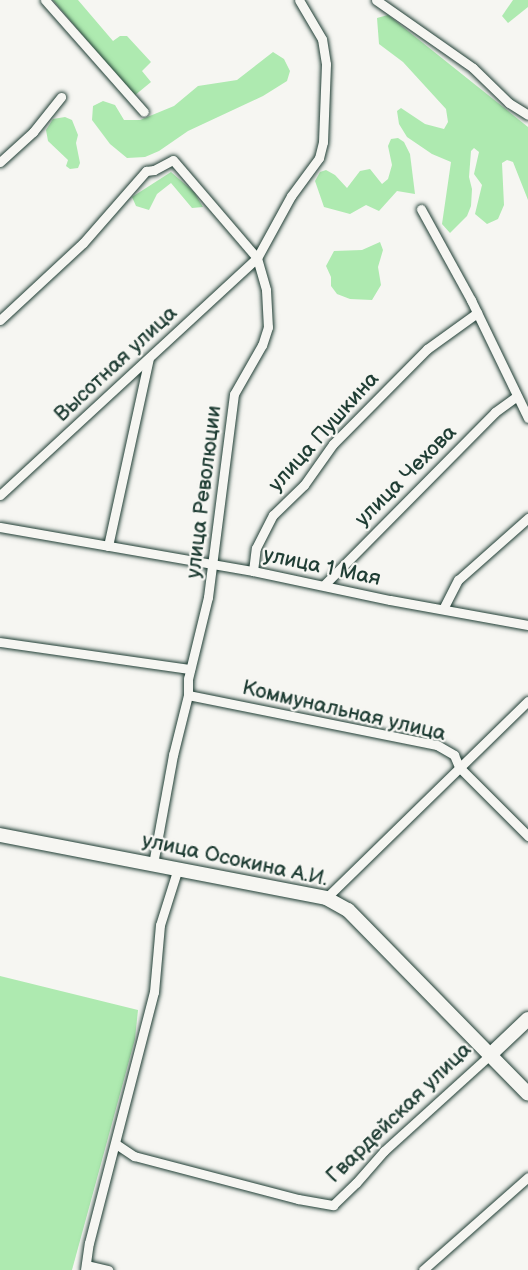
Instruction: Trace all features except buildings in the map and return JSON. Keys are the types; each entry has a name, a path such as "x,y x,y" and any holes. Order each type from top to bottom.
{"street":[{"path":"45,0 144,112"},
{"name":"Высотная улица","path":"0,495 257,258 291,196 319,158 327,72 322,39 299,0"},
{"path":"376,0 473,68 509,103 527,112"},
{"path":"0,162 33,132 61,97"},
{"name":"улица Революции","path":"0,320 83,243 146,171 154,170 173,160 257,258 266,290 268,327 262,345 234,394 213,565 190,669 188,695 173,755 153,864"},
{"path":"421,209 477,313 528,418"},
{"name":"улица Пушкина","path":"253,571 256,548 273,516 304,485 333,444 427,349 477,313"},
{"path":"108,546 149,358"},
{"name":"улица Чехова","path":"324,585 495,412 517,396"},
{"path":"443,609 458,580 528,518"},
{"name":"улица 1 Мая","path":"0,527 253,571 528,625"},
{"path":"0,642 190,669"},
{"name":"Коммунальная улица","path":"188,695 437,745 454,755 459,767 528,836"},
{"path":"326,898 528,701"},
{"name":"улица Осокина А.И.","path":"0,835 326,898 348,910 528,1094"},
{"path":"108,1270 86,1267 89,1243 154,992 160,925 177,868"},
{"name":"Гвардейская улица","path":"116,1144 134,1156 298,1199 333,1204 356,1184 384,1151 528,1019"},
{"path":"423,1270 528,1177"}],"green space":[{"path":"53,0 78,0 113,41 120,36 127,36 151,62 142,71 151,82 134,96"},
{"path":"513,0 528,0 528,7 508,23 502,16"},
{"path":"388,15 528,127 528,200 513,162 507,160 502,163 504,205 498,219 487,224 475,214 482,185 474,174 479,152 474,148 471,151 469,177 472,189 471,206 467,216 450,233 442,224 451,162 432,154 407,137 399,124 397,111 401,108 425,124 444,129 448,122 446,109 403,62 379,44 377,18"},
{"path":"273,52 284,59 290,71 287,81 263,96 188,131 159,151 145,157 127,158 110,144 92,120 93,106 103,101 115,105 124,120 140,120 174,106 198,86 237,80"},
{"path":"65,117 72,120 78,135 76,143 80,163 78,168 70,169 66,166 68,160 48,141 46,130 53,119"},
{"path":"398,138 404,142 410,154 415,194 397,191 379,211 366,205 350,214 324,207 315,181 320,172 326,170 335,175 347,188 360,171 370,169 382,184 388,179 392,165 388,146 391,139"},
{"path":"171,172 194,192 203,207 192,208 171,183 157,194 149,210 136,206 132,197"},
{"path":"380,242 383,250 378,267 381,285 372,300 350,299 337,294 331,286 331,277 326,266 334,251 362,250"},
{"path":"0,976 138,1010 135,1039 72,1270 0,1270"}]}
